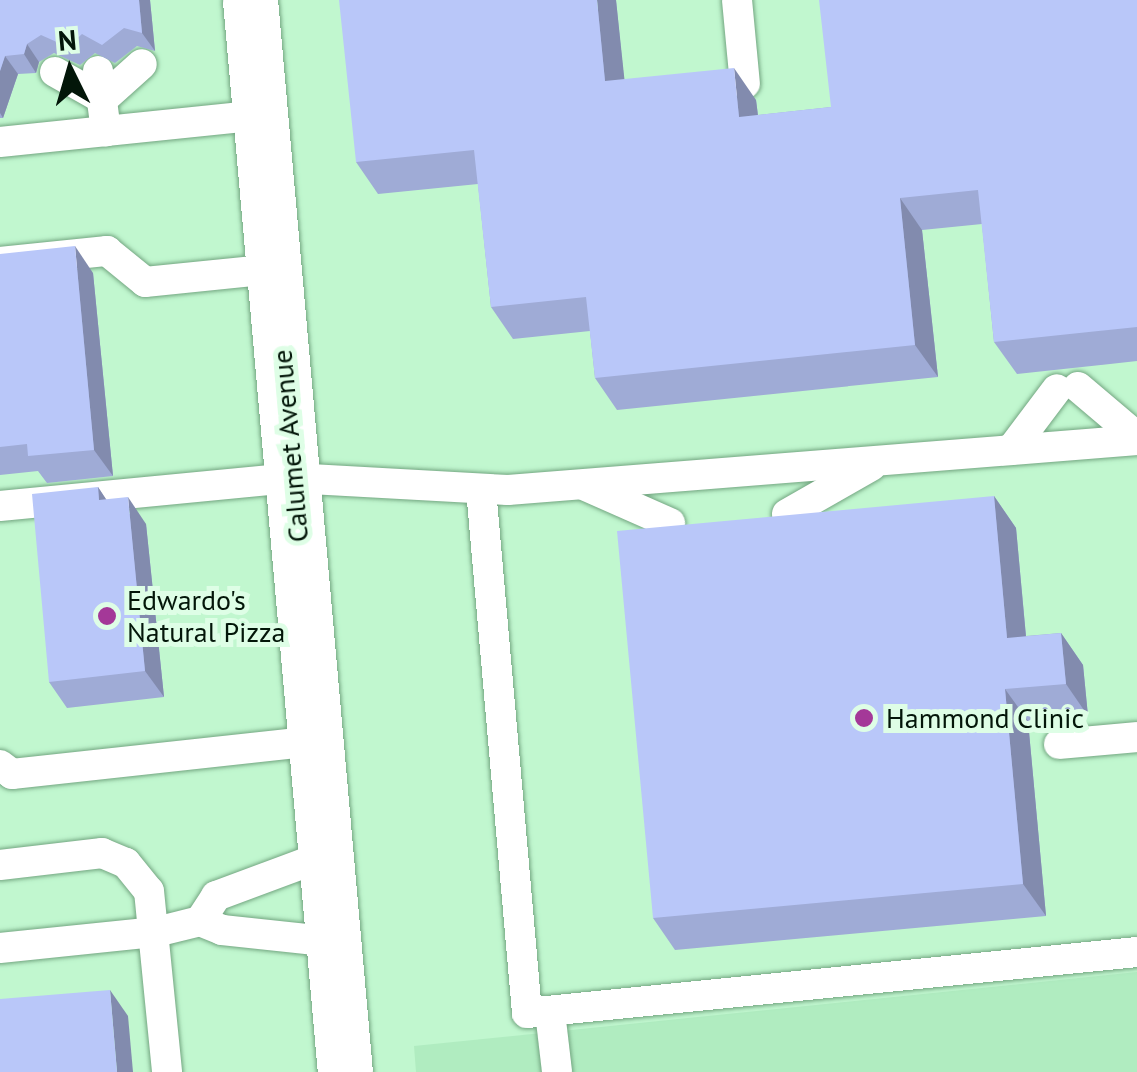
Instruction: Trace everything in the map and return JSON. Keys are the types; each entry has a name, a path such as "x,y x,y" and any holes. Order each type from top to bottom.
{"main road":[{"name":"Calumet Avenue","path":"250,0 345,1072"}],"lane":[{"path":"738,0 745,84"},
{"path":"55,72 100,84 142,64"},
{"path":"100,84 106,131"},
{"path":"0,142 261,115"},
{"path":"0,262 107,251 145,282 274,269"},
{"path":"1011,450 1067,388 1137,438"},
{"path":"0,506 292,478 481,489 583,485 1137,438"},
{"path":"787,514 880,460"},
{"path":"583,485 670,524"},
{"path":"481,489 528,1013 1137,952"},
{"path":"1059,744 1137,736"},
{"path":"0,765 12,774 316,742"},
{"path":"0,865 102,853 126,863 150,891 167,1072"},
{"path":"200,921 216,896 326,855"},
{"path":"0,948 156,932 200,921 222,930 334,942"},
{"path":"550,1012 556,1072"}],"shaded area":[{"path":"1137,972 1137,1072 416,1072 414,1046"}],"building":[{"path":"0,0 139,0 142,33 124,28 102,45 82,34 68,47 41,35 27,44 24,54 5,56 0,71"},
{"path":"339,0 597,0 605,81 734,68 739,117 831,107 819,0 1137,0 1137,327 994,342 978,190 900,198 915,345 595,378 586,297 491,307 474,150 356,162"},
{"path":"75,246 94,450 28,456 27,444 0,447 0,254"},
{"name":"Edwardo's Natural Pizza","path":"98,487 99,500 128,497 145,671 49,682 32,494"},
{"path":"994,496 1007,638 1061,633 1066,684 1005,689 1023,884 653,918 617,531"},
{"path":"110,990 117,1072 0,1072 0,999"}],"place":[{"name":"Edwardo's Natural Pizza","path":"107,616"},
{"name":"Hammond Clinic","path":"864,718"}]}
